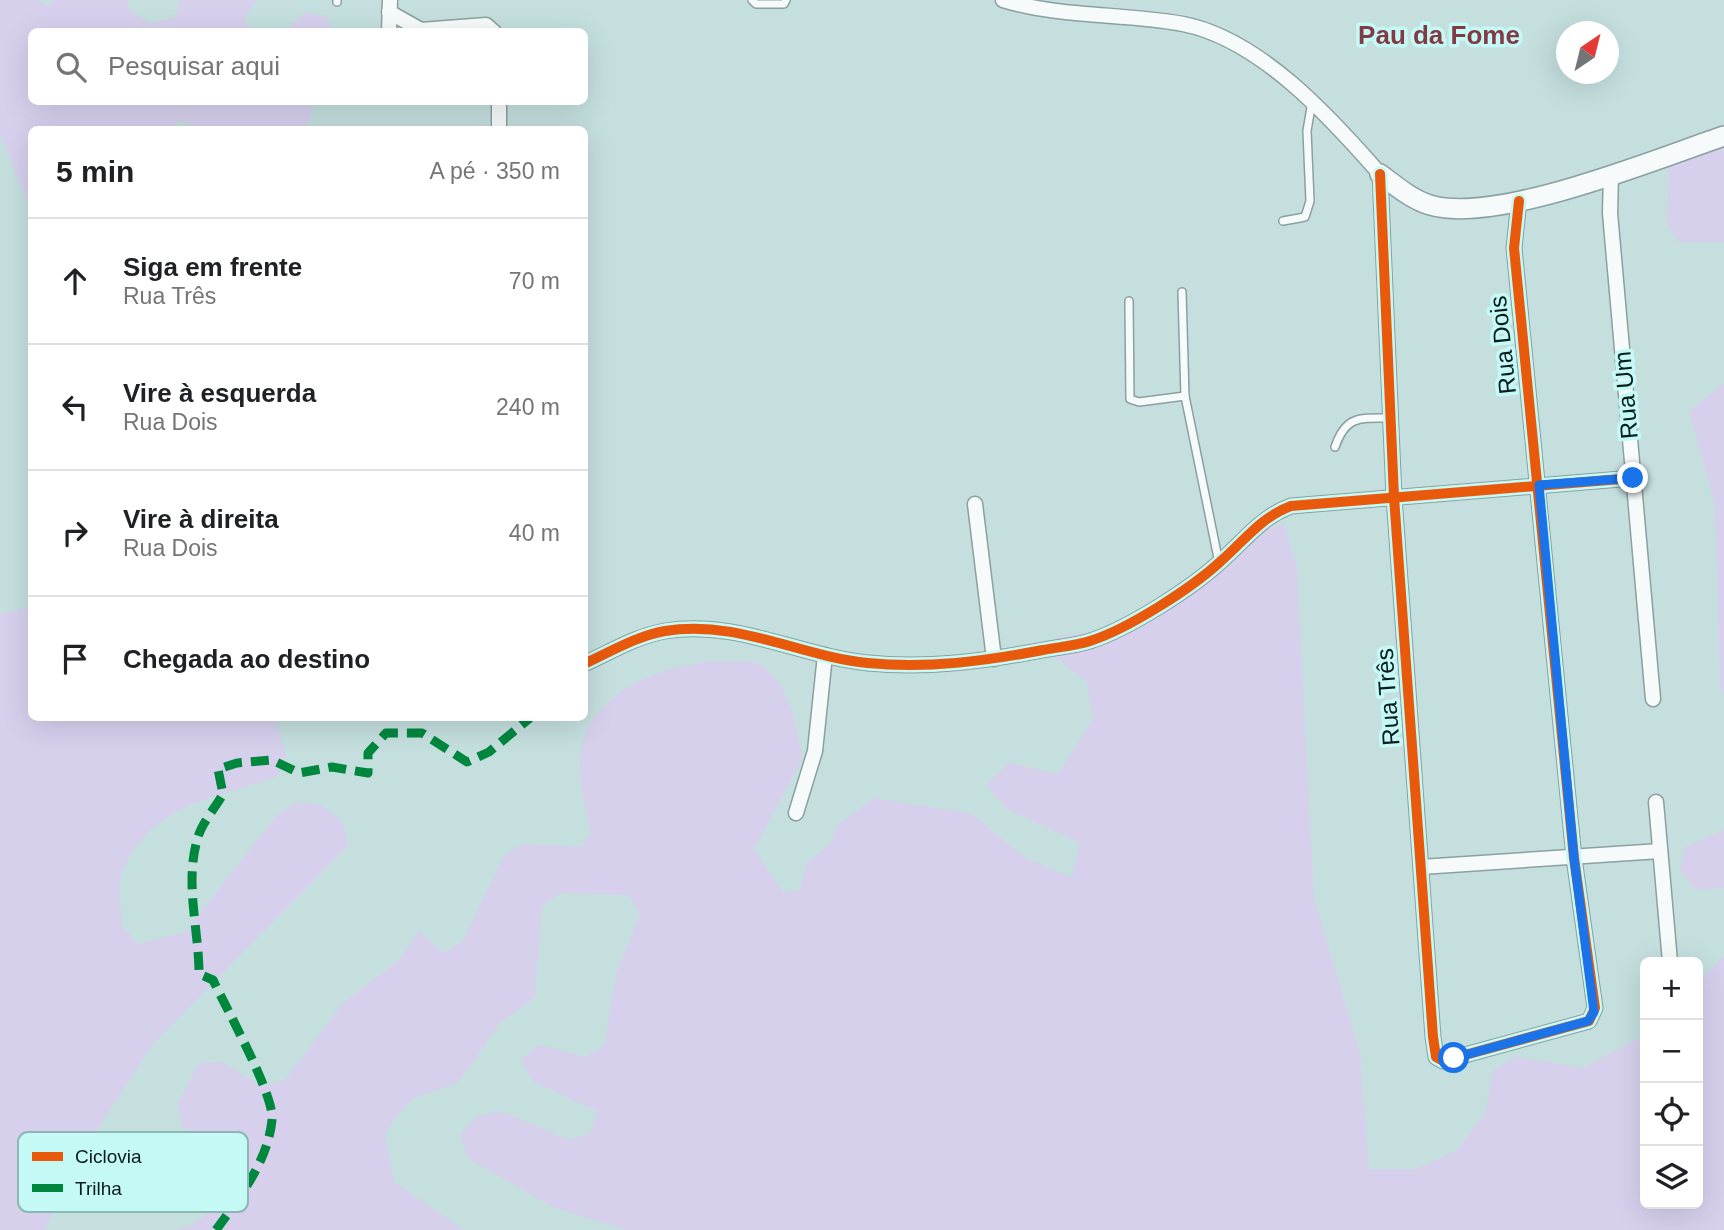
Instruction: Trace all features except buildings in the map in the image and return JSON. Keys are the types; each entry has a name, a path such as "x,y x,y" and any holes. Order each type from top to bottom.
{"street":[{"path":"1003,0 1065,13 1186,25 1226,40 1263,63 1312,100 1380,174 1414,199 1431,205 1473,209 1519,201 1724,136"},
{"path":"389,28 390,6"},
{"path":"390,6 418,28"},
{"path":"447,28 486,25 489,28"},
{"path":"499,105 499,126"},
{"name":"Rua Três","path":"1380,174 1394,497 1434,1048 1438,1060 1588,1021"},
{"name":"Rua Um","path":"1611,174 1610,213 1653,699"},
{"name":"Rua Dois","path":"1519,201 1514,248 1574,858 1595,1008 1588,1021"},
{"path":"588,662 636,639 665,631 695,629 735,631 825,655 867,663 916,666 994,659 1090,641 1154,609 1219,563 1266,517 1291,506 1633,478"},
{"path":"975,504 994,659"},
{"path":"796,813 814,751 825,655"},
{"path":"1656,802 1670,957"},
{"path":"1421,867 1660,851"}],"lane":[{"path":"752,0 756,4 784,4 786,0"},
{"path":"1283,221 1305,217 1310,201 1307,131 1312,100"},
{"path":"1182,292 1185,396 1219,563"},
{"path":"1129,302 1130,398 1139,402 1185,396"},
{"path":"1335,447 1342,428 1353,421 1391,418"}],"shaded area":[{"path":"0,0 36,0 48,6 53,0 127,0 130,10 150,23 174,18 181,0 257,0 245,18 247,28 28,28 28,105 312,105 308,126 192,126 178,121 175,126 28,126 28,203 0,133"},
{"path":"305,12 327,17 331,28 289,28"},
{"path":"1724,128 1724,242 1678,242 1667,223 1670,151 1710,129"},
{"path":"1724,383 1724,696 1720,688 1715,504 1689,412"},
{"path":"1284,524 1297,568 1314,898 1360,1053 1369,1169 1416,1169 1456,1151 1485,1114 1493,1070 1516,1057 1583,1068 1640,1038 1640,1209 1703,1209 1703,977 1724,956 1724,1230 627,1230 552,1207 468,1158 460,1135 476,1117 500,1111 569,1140 591,1133 597,1111 532,1081 521,1059 539,1045 585,1057 605,1045 615,977 640,914 629,895 560,893 542,907 535,997 499,1024 459,1082 414,1098 397,1115 385,1135 394,1182 464,1230 174,1230 191,1226 209,1212 248,1212 248,1132 188,1132 182,1126 178,1103 199,1063 223,1062 263,1087 286,1079 343,1003 398,961 419,931 444,953 463,941 504,856 522,844 581,847 591,832 581,782 582,743 597,715 629,687 670,669 713,661 754,662 774,676 787,697 803,758 754,849 783,892 799,891 807,862 832,843 836,826 874,798 972,814 1025,858 1072,877 1080,843 1007,809 986,785 1009,763 1058,774 1093,719 1087,682 1047,650 1056,637 1127,629 1190,575 1230,566 1262,530"},
{"path":"28,607 28,721 276,722 286,755 277,777 184,808 163,820 131,854 121,878 120,902 123,927 139,944 185,932 277,815 297,802 321,805 342,821 348,846 152,1045 96,1132 18,1132 18,1212 53,1212 45,1230 0,1230 0,614"},
{"path":"1724,830 1724,888 1695,890 1680,869 1685,847"}],"marked path":[{"path":"248,1183 265,1150 272,1120 271,1108 258,1073 213,980 199,974 193,906 194,854 200,832 223,794 218,769 237,763 272,760 299,773 332,767 368,773 368,753 386,733 422,733 467,762 489,752 526,721"},
{"path":"216,1230 229,1212"}],"cycle path":[{"path":"1380,174 1394,497 1433,1037 1436,1057 1443,1061 1589,1021 1595,1008 1574,858 1514,248 1519,201"},
{"path":"588,662 644,636 691,629 742,634 868,663 912,665 999,658 1090,641 1122,627 1177,595 1209,572 1262,523 1291,506 1633,478"}],"district":[{"name":"Pau da Fome","path":"1439,35"}],"route":[{"path":"1454,1058 1588,1021 1593,1017 1595,1008 1574,858 1539,485 1633,478"}]}
